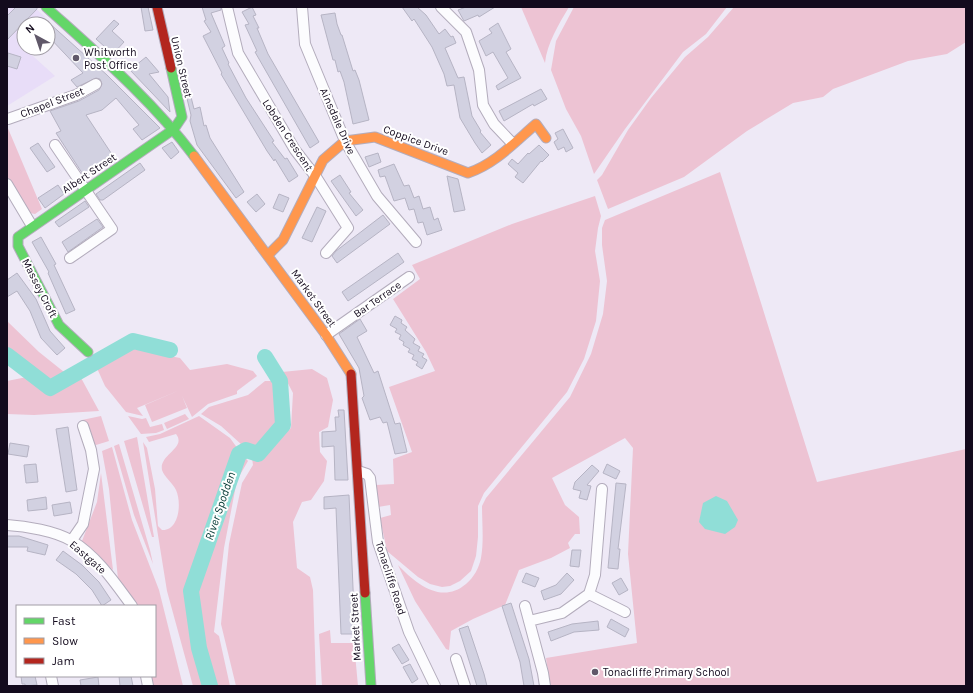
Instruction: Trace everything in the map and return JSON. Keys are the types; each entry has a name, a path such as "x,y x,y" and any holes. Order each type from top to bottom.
{"street":[{"name":"Market Street","path":"46,7 114,68 174,130 268,255 326,335 351,373 371,686"},
{"name":"Union Street","path":"156,7 182,117 174,130"},
{"name":"Lobden Crescent","path":"227,7 238,53 295,150 316,177 348,228 326,253"},
{"name":"Ainsdale Drive","path":"302,7 305,44 345,141 377,196 416,242"},
{"path":"441,7 466,32 479,70 483,105 494,124 512,143"},
{"name":"Chapel Street","path":"8,118 76,94 96,84"},
{"name":"Coppice Drive","path":"345,141 375,138 468,173 479,170 536,124 546,138"},
{"name":"Albert Street","path":"18,237 174,130"},
{"path":"268,255 284,240 323,160 345,141"},
{"path":"55,145 112,229 70,258"},
{"path":"7,184 32,226"},
{"name":"Massey Croft","path":"18,237 18,246 59,325 88,352"},
{"name":"Bar Terrace","path":"326,335 409,277"},
{"path":"72,540 83,524 94,469 91,450 82,426"},
{"name":"Tonacliffe Road","path":"358,471 367,474 370,478 378,542 409,632 435,686"},
{"path":"529,621 562,613 589,594 595,575 602,488"},
{"name":"Eastgate","path":"7,525 36,529 72,540 106,570 131,605"},
{"path":"589,594 625,612"},
{"path":"524,606 543,673 545,686"},
{"path":"456,659 465,686"}],"shaded area":[{"path":"7,7 34,7 44,16 16,16 16,56 33,56 55,76 7,106"},
{"path":"521,7 569,7 548,48 545,63"},
{"path":"574,7 727,7 706,34 683,52 625,129 594,174 581,136 566,109 551,70 556,41"},
{"path":"734,7 966,7 966,42 947,54 908,61 833,89 823,97 793,103 747,131 684,177 608,209 597,180 602,175 628,130 651,98 685,57 708,37"},
{"path":"7,126 42,209 35,214 30,213 7,176"},
{"path":"720,172 817,482 966,449 966,686 550,686 546,658 637,643 628,554 633,448 625,438 552,478 565,505 579,517 580,534 575,534 568,543 570,548 551,558 519,570 505,605 473,619 451,631 449,650 446,649 415,601 398,565 412,579 429,589 438,592 457,590 466,584 476,572 481,558 483,538 482,506 486,498 570,397 591,354 603,314 607,281 602,245 602,228 605,220"},
{"path":"595,196 601,216 595,251 600,281 596,321 584,359 567,392 484,493 478,506 478,537 476,556 471,571 460,581 450,586 442,587 430,584 418,577 387,551 380,518 391,515 390,505 378,507 376,485 394,484 393,459 412,452 389,387 435,371 426,352 393,299 420,279 412,265 512,224"},
{"path":"7,321 39,352 64,372 76,365 77,369 49,384 14,358 7,350"},
{"path":"129,348 180,358 190,370 227,364 253,371 257,376 237,391 237,394 208,404 192,417 182,396 187,408 152,422 145,405 180,390 137,408 143,416 126,412 105,386 96,366"},
{"path":"312,369 327,378 333,400 328,427 319,432 320,452 327,461 324,481 311,500 302,502 293,522 297,568 310,577 313,590 316,686 236,686 221,624 229,544 242,483 253,465 252,458 260,456 291,428 293,393 282,372"},
{"path":"80,376 99,411 34,415 7,414 7,381 27,377 48,392"},
{"path":"265,381 275,381 277,422 258,450 242,445 221,426 201,414 209,407 248,395"},
{"path":"185,414 189,419 167,429 164,423"},
{"path":"101,416 109,441 96,445 93,444 82,420"},
{"path":"128,416 142,419 146,418 150,427 162,424 164,430 156,433 141,434"},
{"path":"199,416 230,438 238,449 234,453 188,591 196,648 207,686 193,686 167,591 143,442 147,448 155,489 158,526 162,530 168,529 172,526 178,515 179,502 175,487 163,473 162,464 176,447 178,439 176,434 149,442 146,437 160,434"},
{"path":"137,437 154,537 152,537 124,441"},
{"path":"119,444 153,564 134,515 114,446"},
{"path":"112,447 132,520 159,590 183,686 153,686 151,677 156,677 156,605 134,605 118,579 109,489 102,451"},
{"path":"242,454 248,461 237,480 224,548 214,632 219,636 230,686 215,686 201,634 195,591 233,473"},
{"path":"101,473 113,570 82,541 97,502"},
{"path":"716,496 727,501 738,520 735,527 725,534 705,529 699,522 703,503"},
{"path":"330,630 331,643 354,643 358,686 322,686 319,634"}],"building":[{"path":"16,7 37,7 37,9 30,16 16,16 16,31 7,40 7,16"},
{"path":"141,7 148,7 153,30 145,31"},
{"path":"202,7 221,7 221,10 211,13 225,46 222,48 229,63 228,64 246,98 274,141 272,142 285,159 287,158 298,176 289,182 275,159 274,161 267,151 221,74 222,73 203,36 211,32 204,21 206,20"},
{"path":"252,7 256,15 253,16 259,28 257,28 268,54 319,142 310,148 255,52 257,51 245,25 249,24 242,12"},
{"path":"402,7 417,7 426,15 439,34 445,29 451,37 453,36 456,43 445,48 458,78 464,77 472,116 481,131 480,132 491,145 482,153 460,118 454,85 447,86 444,74 432,47 414,19 412,21"},
{"path":"466,7 495,7 479,17 478,15 464,21 458,10"},
{"path":"335,13 337,24 353,71 355,70 359,80 369,120 353,124 344,82 340,71 338,72 335,60 333,60 321,15"},
{"path":"114,20 119,24 112,31 124,42 113,54 96,39"},
{"path":"498,23 511,49 506,52 521,78 498,90 496,86 508,78 493,52 486,56 479,41 492,33 489,29"},
{"path":"56,29 107,75 160,128 142,140 133,129 139,125 116,98 102,110 86,115 115,159 86,179 56,133 61,131 50,111 79,101 99,90 102,84 100,79 96,78 77,87 71,80 83,73 56,44"},
{"path":"8,53 21,57 17,69 7,66"},
{"path":"146,57 159,72 149,74 168,97 170,112 130,70"},
{"path":"187,81 194,109 200,107 204,126 206,125 210,138 244,192 236,198 197,145 190,121 191,115 183,82"},
{"path":"541,89 547,99 534,106 533,104 504,121 499,111"},
{"path":"563,129 573,148 566,152 564,147 558,150 554,142 558,139 555,133"},
{"path":"172,142 179,152 171,159 162,148"},
{"path":"38,143 55,167 47,172 30,148"},
{"path":"539,145 549,155 542,162 541,161 523,183 515,177 518,173 508,164 512,159 518,164 528,153 529,154"},
{"path":"378,153 381,162 369,167 365,157"},
{"path":"140,163 145,170 103,200 100,200 96,194"},
{"path":"394,164 404,186 409,185 414,198 419,196 423,209 430,207 434,220 438,218 442,230 427,235 423,222 418,223 414,209 409,210 405,198 394,201 385,176 380,177 378,170"},
{"path":"340,175 351,192 349,193 363,210 356,216 331,181"},
{"path":"447,176 458,179 465,210 454,212"},
{"path":"58,185 64,194 45,208 38,198"},
{"path":"257,194 265,204 256,212 247,202"},
{"path":"279,194 289,198 283,212 273,208"},
{"path":"85,201 89,207 59,227 55,222"},
{"path":"317,207 326,211 312,242 302,238"},
{"path":"383,215 390,224 337,263 332,256 336,251"},
{"path":"97,219 103,227 68,252 62,242"},
{"path":"41,237 56,264 54,265 75,310 66,314 48,273 49,272 32,242"},
{"path":"398,253 404,262 348,301 342,292"},
{"path":"17,273 36,299 50,331 65,348 57,355 41,338 30,311 17,291 7,297 7,280"},
{"path":"395,316 402,320 401,323 407,327 405,330 415,339 413,343 420,347 418,351 424,354 422,357 427,360 422,369 416,365 418,362 412,359 414,355 408,352 410,349 403,345 404,342 399,339 401,335 395,332 397,329 390,325"},
{"path":"360,319 367,331 357,337 374,373 378,371 395,424 400,423 407,452 395,454 387,422 383,423 380,417 370,420 362,398 364,396 359,368 339,334"},
{"path":"338,410 344,410 348,480 335,480 334,446 322,447 322,432 336,431 335,417 339,417"},
{"path":"68,427 77,490 66,492 56,429"},
{"path":"10,443 29,446 27,457 8,454"},
{"path":"36,464 38,482 26,483 24,465"},
{"path":"607,464 620,471 616,479 603,473"},
{"path":"592,465 599,471 587,485 591,486 587,500 579,498 581,491 573,489 575,482"},
{"path":"616,483 626,484 618,549 620,549 618,569 608,568"},
{"path":"349,495 355,634 341,634 336,508 324,509 324,497"},
{"path":"46,497 47,509 28,511 27,500"},
{"path":"70,502 72,513 54,516 52,505"},
{"path":"7,536 19,536 48,545 45,555 27,551 28,547 7,547"},
{"path":"572,550 581,550 579,567 570,566"},
{"path":"63,551 82,565 99,582 111,600 101,605 92,590 76,574 56,560"},
{"path":"526,573 539,578 535,587 522,582"},
{"path":"567,573 574,580 561,594 544,600 541,591 556,585"},
{"path":"621,578 628,590 619,595 612,583"},
{"path":"511,603 529,659 534,686 524,686 520,662 502,606"},
{"path":"611,619 629,629 625,637 607,627"},
{"path":"598,621 599,630 574,632 551,641 548,632 572,624"},
{"path":"468,626 487,686 477,686 459,629"},
{"path":"399,644 409,660 402,664 392,648"},
{"path":"410,664 418,679 412,683 403,667"},
{"path":"21,677 35,677 37,685 25,686 25,684 22,684"},
{"path":"98,677 99,686 81,686 80,680"},
{"path":"119,677 131,677 133,686 120,686"}],"waterway":[{"name":"River Spodden","path":"7,355 50,388 133,341 170,350"},
{"name":"River Spodden","path":"210,686 199,648 191,591 239,454 246,450 258,454 283,425 280,381 265,357"}],"traffic: fast":[{"path":"46,7 124,78 178,135 194,156"},
{"path":"88,352 59,325 18,246 18,237 174,129 182,117 171,68"},
{"path":"365,593 371,686"}],"traffic: slow":[{"path":"268,255 283,240 323,160 345,141 375,137 468,173 496,158 536,124 546,138"},
{"path":"194,156 326,335 351,374"}],"traffic: jam":[{"path":"157,7 171,68"},
{"path":"351,374 365,593"}],"place":[{"name":"Whitworth Post Office","path":"76,58"},
{"name":"Tonacliffe Primary School","path":"595,672"}]}
